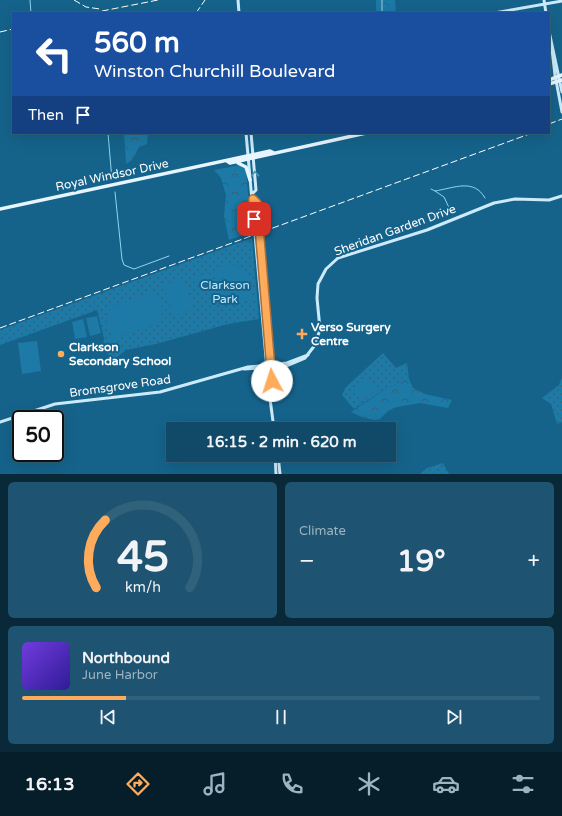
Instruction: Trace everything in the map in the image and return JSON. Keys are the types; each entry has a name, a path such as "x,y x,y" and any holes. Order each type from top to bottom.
{"main road":[{"path":"238,0 239,12"},
{"path":"499,12 561,1"},
{"path":"550,37 562,92"},
{"path":"550,83 559,78"},
{"path":"559,78 562,112"},
{"path":"246,134 250,180"},
{"path":"251,134 256,190 253,193"},
{"name":"Royal Windsor Drive","path":"0,209 229,162 229,159 248,158 270,151 274,153 361,134"},
{"path":"229,162 241,163 246,167 253,193 252,204 273,422"},
{"name":"Sheridan Garden Drive","path":"271,366 287,364 308,355 315,345 320,329 317,298 318,284 326,269 338,258 427,230 494,203 515,199 549,200 562,196"},
{"path":"253,199 257,203 273,391 271,395"},
{"name":"Bromsgrove Road","path":"0,422 55,404 160,392 244,369 271,366"},
{"path":"276,462 276,474"},
{"path":"277,462 280,474"}],"green space":[{"path":"376,0 395,0 396,12 376,12"},
{"path":"124,134 148,134 147,144 139,147 133,159 126,164"},
{"path":"240,165 246,169 251,232 229,240 224,216 226,195 221,178 214,170"},
{"name":"Clarkson Park","path":"252,238 259,319 228,324 156,344 126,350 114,359 111,366 97,310 0,345 0,330"},
{"path":"229,265 236,266 248,276 251,286 252,299 233,300 231,303 218,304 215,301 215,267"},
{"path":"209,272 211,280 195,285 193,278"},
{"path":"183,278 194,309 174,316 163,285"},
{"path":"151,292 158,299 163,308 158,323 118,337 111,331 106,322 111,307"},
{"path":"97,316 101,333 90,336 86,318"},
{"path":"83,319 87,337 75,339 72,322"},
{"path":"114,336 117,345 106,348 103,340"},
{"path":"37,341 41,371 22,374 18,343"},
{"path":"383,353 396,368 407,363 409,379 387,388 354,409 342,395 346,387"},
{"path":"285,370 292,387 276,390 275,371"},
{"path":"562,377 562,422 557,424 551,404 542,398 559,385"},
{"path":"367,378 376,389 362,401 353,390"},
{"path":"409,379 413,388 425,394 452,400 448,408 420,403 397,407 388,411 380,419 375,420 364,418 351,412 387,388"},
{"path":"443,463 449,474 420,474 427,468"}],"waterway":[{"path":"30,0 31,12"},
{"path":"382,0 382,12"},
{"path":"108,134 112,180"},
{"path":"431,189 435,191 469,186 475,188 485,198"},
{"path":"435,191 444,197 452,214"},
{"path":"115,192 122,259 124,265 134,269 169,256"}],"railway":[{"path":"74,0 86,7 100,9"},
{"path":"97,12 158,0"},
{"path":"197,12 205,0"},
{"path":"0,32 12,29"},
{"path":"550,124 562,119"},
{"path":"0,328 529,134"}],"place":[{"name":"Verso Surgery Centre","path":"302,334"},
{"name":"Clarkson Secondary School","path":"61,354"}],"route":[{"path":"254,219 252,204 253,199 257,203 272,381"}]}
